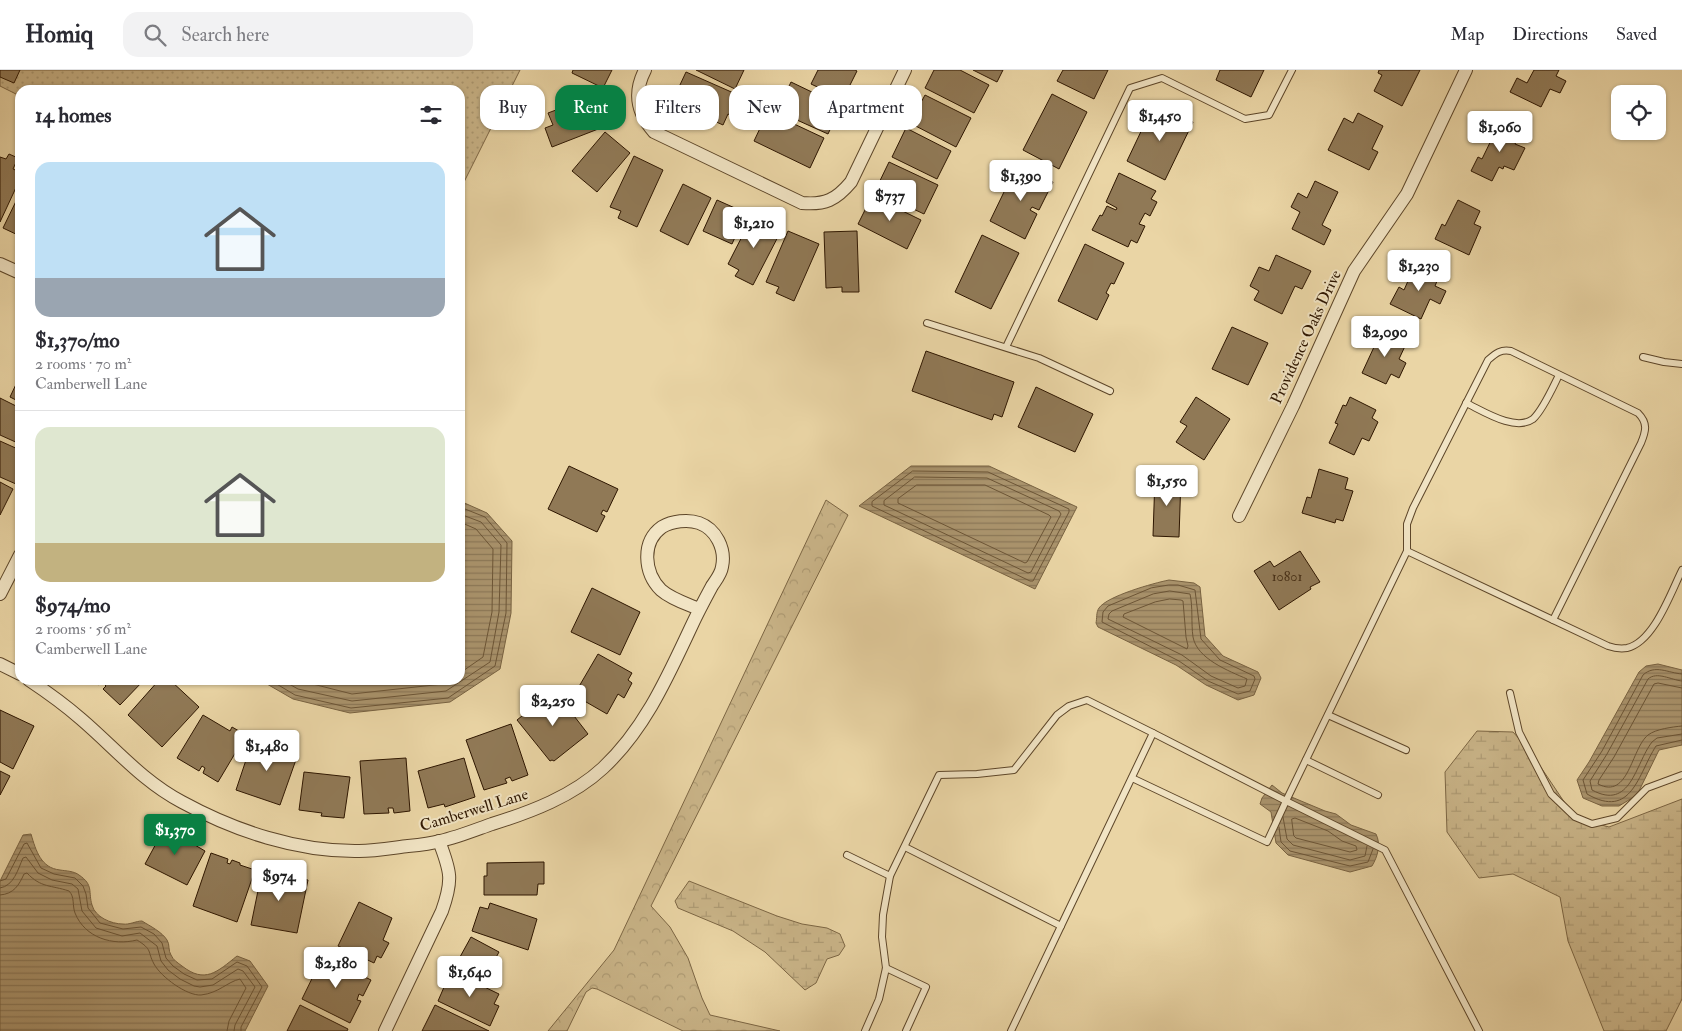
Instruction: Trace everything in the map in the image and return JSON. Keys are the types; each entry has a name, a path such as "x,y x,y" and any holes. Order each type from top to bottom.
{"street":[{"path":"645,70 638,92 638,107 644,122 654,132 802,203 816,204 830,201 842,193 851,182 906,70"},
{"name":"Providence Oaks Drive","path":"1240,516 1293,406 1354,271 1407,194 1466,70"},
{"path":"0,264 15,271"},
{"name":"Camberwell Lane","path":"36,685 82,719 142,776 161,790 225,823 274,839 326,849 360,851 396,848 439,841 524,814 556,799 602,768 623,746 644,719 722,568 723,556 721,545 716,535 704,525 695,521 672,523 661,528 652,538 647,549 647,563 652,577 660,589 669,596 700,609"},
{"path":"0,594 15,565"},
{"path":"0,664 15,672"},
{"path":"385,1031 442,912 449,891 449,869 439,841"}],"lane":[{"path":"1006,347 1130,88 1162,78 1245,119 1269,115 1292,70"},
{"path":"927,323 1039,358 1110,391"},
{"path":"1132,778 1266,842 1407,551 1407,524 1413,508 1488,360 1495,353 1503,350 1511,351 1638,414 1643,419 1646,427 1641,443 1554,620"},
{"path":"1643,357 1682,364"},
{"path":"1466,403 1505,421 1515,424 1525,423 1540,410 1559,375"},
{"path":"1407,551 1608,646 1617,648 1627,648 1646,636 1657,621 1682,570"},
{"path":"1510,693 1519,732 1551,794 1575,817 1592,824 1617,818 1647,788 1682,775"},
{"path":"865,1031 879,999 886,968 882,930 890,876 939,775 977,774 1014,770 1057,715 1069,706 1088,700 1386,850 1479,1031"},
{"path":"1328,715 1406,750"},
{"path":"1011,1031 1153,733"},
{"path":"1306,760 1378,795"},
{"path":"905,847 1061,926"},
{"path":"848,855 890,876"},
{"path":"886,968 926,987 906,1031"}],"green space":[{"path":"0,70 520,70 512,85 480,85 480,130 490,130 465,180 465,85 15,85 15,94 0,86"},
{"path":"826,500 848,515 651,906 670,927 688,958 710,1015 780,1031 683,1031 592,988 586,992 567,1031 548,1031 614,950"},
{"path":"1477,731 1513,732 1530,751 1575,818 1609,827 1682,799 1682,999 1666,1031 1604,1031 1568,941 1560,897 1513,874 1479,878 1447,832 1445,772"},
{"path":"689,881 777,916 802,924 827,928 840,934 845,946 839,955 827,959 816,983 805,990 765,952 733,931 678,908 675,901"}],"water":[{"path":"911,466 989,466 1077,507 1035,589 859,506"},
{"path":"465,503 487,513 512,541 511,613 500,669 450,702 350,713 293,699 269,685 465,685"},
{"path":"1169,580 1194,583 1200,587 1205,636 1223,656 1258,672 1261,678 1254,695 1238,700 1206,685 1176,665 1098,627 1096,623 1097,611 1104,603 1131,591"},
{"path":"1658,664 1682,670 1682,745 1659,750 1637,795 1619,806 1602,806 1583,798 1577,780 1639,672 1646,666"},
{"path":"1272,785 1282,793 1336,814 1351,825 1376,834 1378,850 1372,866 1350,872 1288,855 1276,843 1271,812 1260,804 1262,798"},
{"path":"31,834 40,858 48,866 54,869 70,871 87,882 92,905 96,913 118,924 142,921 152,927 167,940 170,953 177,963 190,971 204,975 211,974 237,956 250,961 268,986 245,1031 0,1031 0,881 23,835"}],"building":[{"path":"0,70 20,70 14,83 0,77"},
{"path":"573,70 612,70 604,85 597,85 572,73"},
{"path":"696,70 744,70 737,85 729,86"},
{"path":"818,70 857,71 850,85 811,84"},
{"path":"934,70 960,70 989,85 974,113 925,88"},
{"path":"973,70 1003,70 997,82"},
{"path":"1063,70 1108,70 1094,99 1057,81"},
{"path":"1220,70 1264,70 1251,97 1216,80"},
{"path":"1379,70 1420,70 1402,106 1374,91 1382,75 1378,73"},
{"path":"1534,70 1559,70 1556,76 1566,81 1560,93 1550,89 1541,107 1510,92 1517,78 1527,83"},
{"path":"686,72 716,85 680,85"},
{"path":"799,86 809,91 809,125 799,121"},
{"path":"719,87 729,91 729,114 723,125 719,123"},
{"path":"1052,94 1087,112 1059,169 1023,150"},
{"path":"925,95 971,118 956,147 922,129 922,101"},
{"path":"1154,104 1193,122 1165,180 1127,161"},
{"path":"555,110 555,130 596,130 552,147 545,128 553,125 548,113"},
{"path":"1358,113 1383,126 1372,149 1378,152 1369,170 1328,150 1344,118 1353,123"},
{"path":"1500,122 1521,132 1515,144 1525,148 1514,170 1504,166 1503,169 1499,167 1492,181 1471,171 1478,157 1482,159"},
{"path":"799,126 824,138 810,168 754,141 759,130 799,130"},
{"path":"819,130 830,130 828,134"},
{"path":"905,130 910,130 951,151 937,179 892,157"},
{"path":"605,132 630,153 597,192 572,171"},
{"path":"9,154 15,157 13,169 15,170 15,190 0,222 0,157 6,159"},
{"path":"634,156 663,170 637,227 618,218 621,211 610,207"},
{"path":"889,162 938,185 924,214 875,191"},
{"path":"1017,165 1053,182 1039,210 1032,207 1030,210 1037,214 1025,239 990,221"},
{"path":"1119,173 1156,191 1151,199 1157,202 1150,216 1145,213 1139,224 1145,226 1137,243 1131,240 1128,247 1092,230 1107,206 1116,210 1117,208 1106,202"},
{"path":"1315,181 1338,192 1322,225 1331,230 1324,245 1292,229 1300,212 1291,207 1298,193 1307,198"},
{"path":"683,184 711,198 688,245 660,231"},
{"path":"872,196 921,220 907,249 858,224"},
{"path":"717,200 746,213 732,244 703,231"},
{"path":"1458,200 1480,211 1474,224 1481,227 1469,255 1435,239 1442,224 1445,226"},
{"path":"15,203 15,234 3,228"},
{"path":"753,215 782,229 753,285 735,276 739,270 728,264"},
{"path":"788,231 819,244 794,301 776,293 779,287 766,282"},
{"path":"857,231 859,292 842,292 842,287 826,288 824,232"},
{"path":"982,235 1019,253 991,309 955,292"},
{"path":"1085,244 1124,263 1114,284 1111,283 1106,293 1109,295 1097,320 1058,301"},
{"path":"1276,255 1311,271 1302,289 1295,286 1282,314 1254,300 1259,291 1250,286 1259,267 1269,271"},
{"path":"1416,263 1440,274 1435,286 1446,291 1440,304 1430,299 1421,319 1390,304 1399,287 1404,290"},
{"path":"1232,327 1268,343 1248,385 1212,369"},
{"path":"1378,330 1406,344 1399,359 1406,363 1399,378 1391,374 1386,384 1362,373 1374,347 1371,346"},
{"path":"926,351 1014,382 1002,417 994,414 992,420 912,391"},
{"path":"15,386 15,400 10,397"},
{"path":"1036,387 1093,414 1075,452 1018,427"},
{"path":"1196,397 1230,419 1204,460 1176,442 1187,426 1180,422"},
{"path":"1350,397 1376,410 1372,418 1378,422 1369,441 1362,438 1354,455 1329,443 1338,424 1335,423 1343,405 1346,406"},
{"path":"0,398 15,406 15,442 0,435"},
{"path":"0,441 15,448 15,484 0,477"},
{"path":"569,466 618,489 607,512 603,510 601,514 605,516 597,532 548,509"},
{"path":"1319,469 1348,478 1345,489 1353,491 1343,521 1336,519 1335,523 1302,513 1307,497 1311,498"},
{"path":"1155,477 1181,478 1179,537 1153,536"},
{"path":"0,482 13,489 0,515"},
{"path":"1300,551 1320,582 1310,587 1311,589 1279,610 1254,571 1270,561 1274,567"},
{"path":"592,588 640,612 620,655 571,632"},
{"path":"598,654 632,673 628,680 632,683 624,698 618,694 607,714 574,695"},
{"path":"139,685 120,705 103,689 106,686"},
{"path":"155,685 175,685 199,707 162,747 128,715"},
{"path":"554,690 588,734 554,761 550,761 517,720"},
{"path":"0,710 34,726 13,769 0,762"},
{"path":"203,715 230,731 232,727 246,735 218,782 203,773 205,768 202,766 199,771 177,758"},
{"path":"511,724 528,775 512,781 510,777 505,779 507,783 484,790 466,740"},
{"path":"253,739 298,754 280,805 236,790"},
{"path":"406,758 410,811 394,813 393,808 388,808 389,813 364,814 360,761"},
{"path":"464,758 475,797 445,807 444,804 428,808 418,771"},
{"path":"0,771 10,776 0,795"},
{"path":"304,772 350,777 344,818 321,816 322,813 299,810"},
{"path":"172,826 181,831 178,835 205,851 187,885 145,864 165,827 170,830"},
{"path":"211,853 228,859 227,863 230,864 232,860 255,870 237,922 193,906"},
{"path":"544,862 544,884 538,884 537,895 484,895 484,876 487,876 487,863"},
{"path":"262,871 286,876 285,879 290,880 290,877 308,880 297,933 251,925"},
{"path":"359,902 392,918 383,940 389,943 381,958 377,956 374,963 338,946"},
{"path":"490,903 537,919 528,950 472,931 480,907 488,909"},
{"path":"471,937 499,952 493,963 500,967 492,984 455,966"},
{"path":"323,956 371,980 363,996 359,994 357,1000 361,1001 350,1023 302,999"},
{"path":"451,971 499,994 494,1004 499,1006 490,1026 438,1001"},
{"path":"300,1005 348,1029 347,1031 287,1031"},
{"path":"435,1005 489,1031 422,1031"}]}
